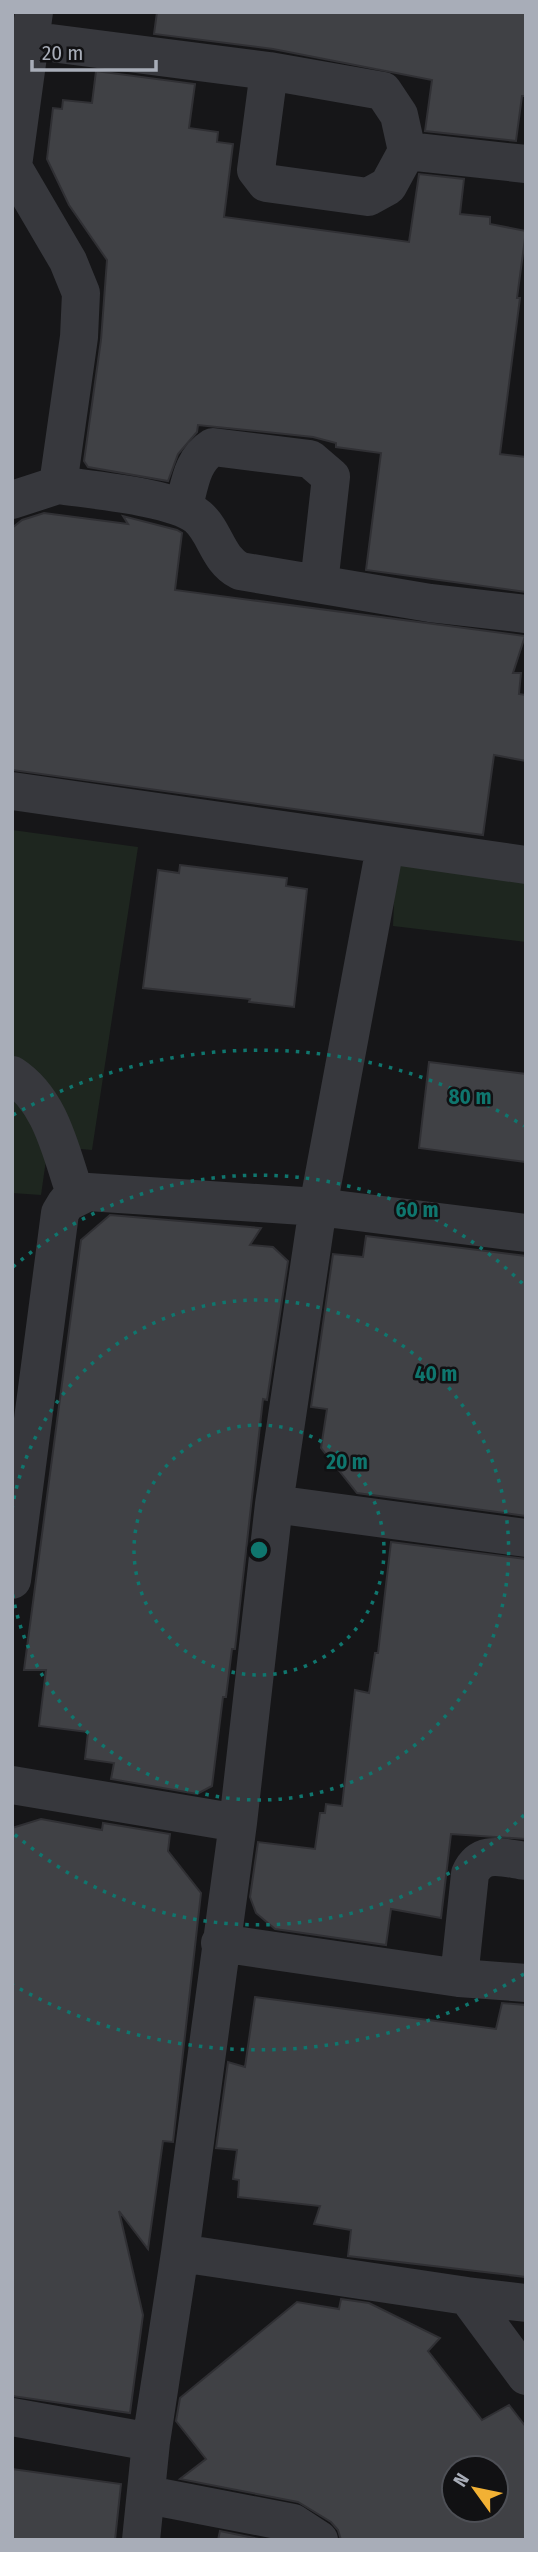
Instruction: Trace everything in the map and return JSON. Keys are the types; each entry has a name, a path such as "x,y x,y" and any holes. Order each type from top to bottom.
{"street":[{"path":"12,173 26,30 270,71 383,91 399,116 407,150 388,186 368,197 266,183 259,178 256,170 270,71"},
{"path":"407,150 526,163"},
{"path":"13,167 68,261 81,293 79,337 58,485"},
{"path":"184,506 195,466 202,454 213,447 310,459 331,477 319,584"},
{"path":"12,500 58,485 184,506 207,526 228,565 240,571 430,603 526,614"},
{"path":"12,792 385,848 526,866"},
{"path":"141,2540 148,2495 151,2442 180,2253 238,1823 274,1504 318,1207 385,848"},
{"path":"12,1075 23,1083 44,1107 76,1196"},
{"path":"12,1580 60,1213 66,1203 76,1196 89,1192 318,1207 526,1233"},
{"path":"274,1504 526,1538"},
{"path":"12,1786 238,1823"},
{"path":"459,1978 470,1874 475,1863 488,1855 526,1861"},
{"path":"220,1943 459,1978 526,1983"},
{"path":"180,2253 526,2303"},
{"path":"467,2296 526,2376"},
{"path":"12,2417 151,2442"},
{"path":"148,2495 293,2523 319,2540"}],"shaded area":[{"path":"12,830 138,847 92,1150 48,1146 41,1195 12,1193"},
{"path":"396,859 526,879 526,942 393,926"}],"building":[{"path":"157,12 526,12 526,96 522,96 516,141 425,131 432,80 273,49 154,34"},
{"path":"96,71 195,84 189,128 218,132 217,142 233,144 224,217 409,242 419,174 464,179 460,214 490,217 490,224 526,231 500,454 526,457 526,592 366,570 381,453 336,447 336,443 313,437 198,425 197,432 178,454 168,481 88,467 84,461 101,340 107,260 69,205 47,159 53,108 62,109 63,100 92,103"},
{"path":"44,513 128,524 123,516 177,530 182,533 175,590 525,636 513,673 521,673 519,694 526,695 526,761 494,755 483,835 12,770 12,528 22,520"},
{"path":"180,865 287,878 286,886 307,889 294,1007 249,1002 250,999 143,988 158,870 179,873"},
{"path":"429,1062 526,1074 526,1162 419,1148"},
{"path":"110,1215 261,1228 250,1245 273,1247 288,1261 267,1400 263,1399 235,1649 232,1649 226,1697 223,1697 212,1786 197,1794 111,1779 114,1763 85,1759 88,1732 39,1726 46,1670 24,1670 81,1240"},
{"path":"366,1236 526,1256 526,1516 357,1493 321,1448 327,1409 311,1407 333,1254 363,1257"},
{"path":"391,1542 526,1559 526,1839 451,1834 441,1918 391,1909 386,1945 275,1929 256,1913 250,1897 258,1842 315,1849 320,1813 325,1813 326,1804 342,1806 355,1690 369,1693 375,1653 378,1653"},
{"path":"41,1819 102,1830 103,1823 170,1834 168,1851 201,1893 173,2142 163,2141 148,2249 119,2211 143,2315 130,2413 12,2396 12,1828"},
{"path":"255,1997 496,2029 502,2003 526,2005 526,2277 348,2256 351,2230 314,2224 320,2206 238,2197 239,2180 233,2179 237,2150 216,2148 228,2062 245,2067"},
{"path":"341,2299 369,2303 440,2338 428,2351 482,2420 509,2405 526,2427 526,2540 341,2540 338,2530 331,2522 298,2502 180,2479 206,2459 176,2421 180,2398 297,2302 339,2309"},
{"path":"12,2469 121,2484 115,2540 12,2540"},
{"path":"220,2531 264,2540 218,2540"}]}
